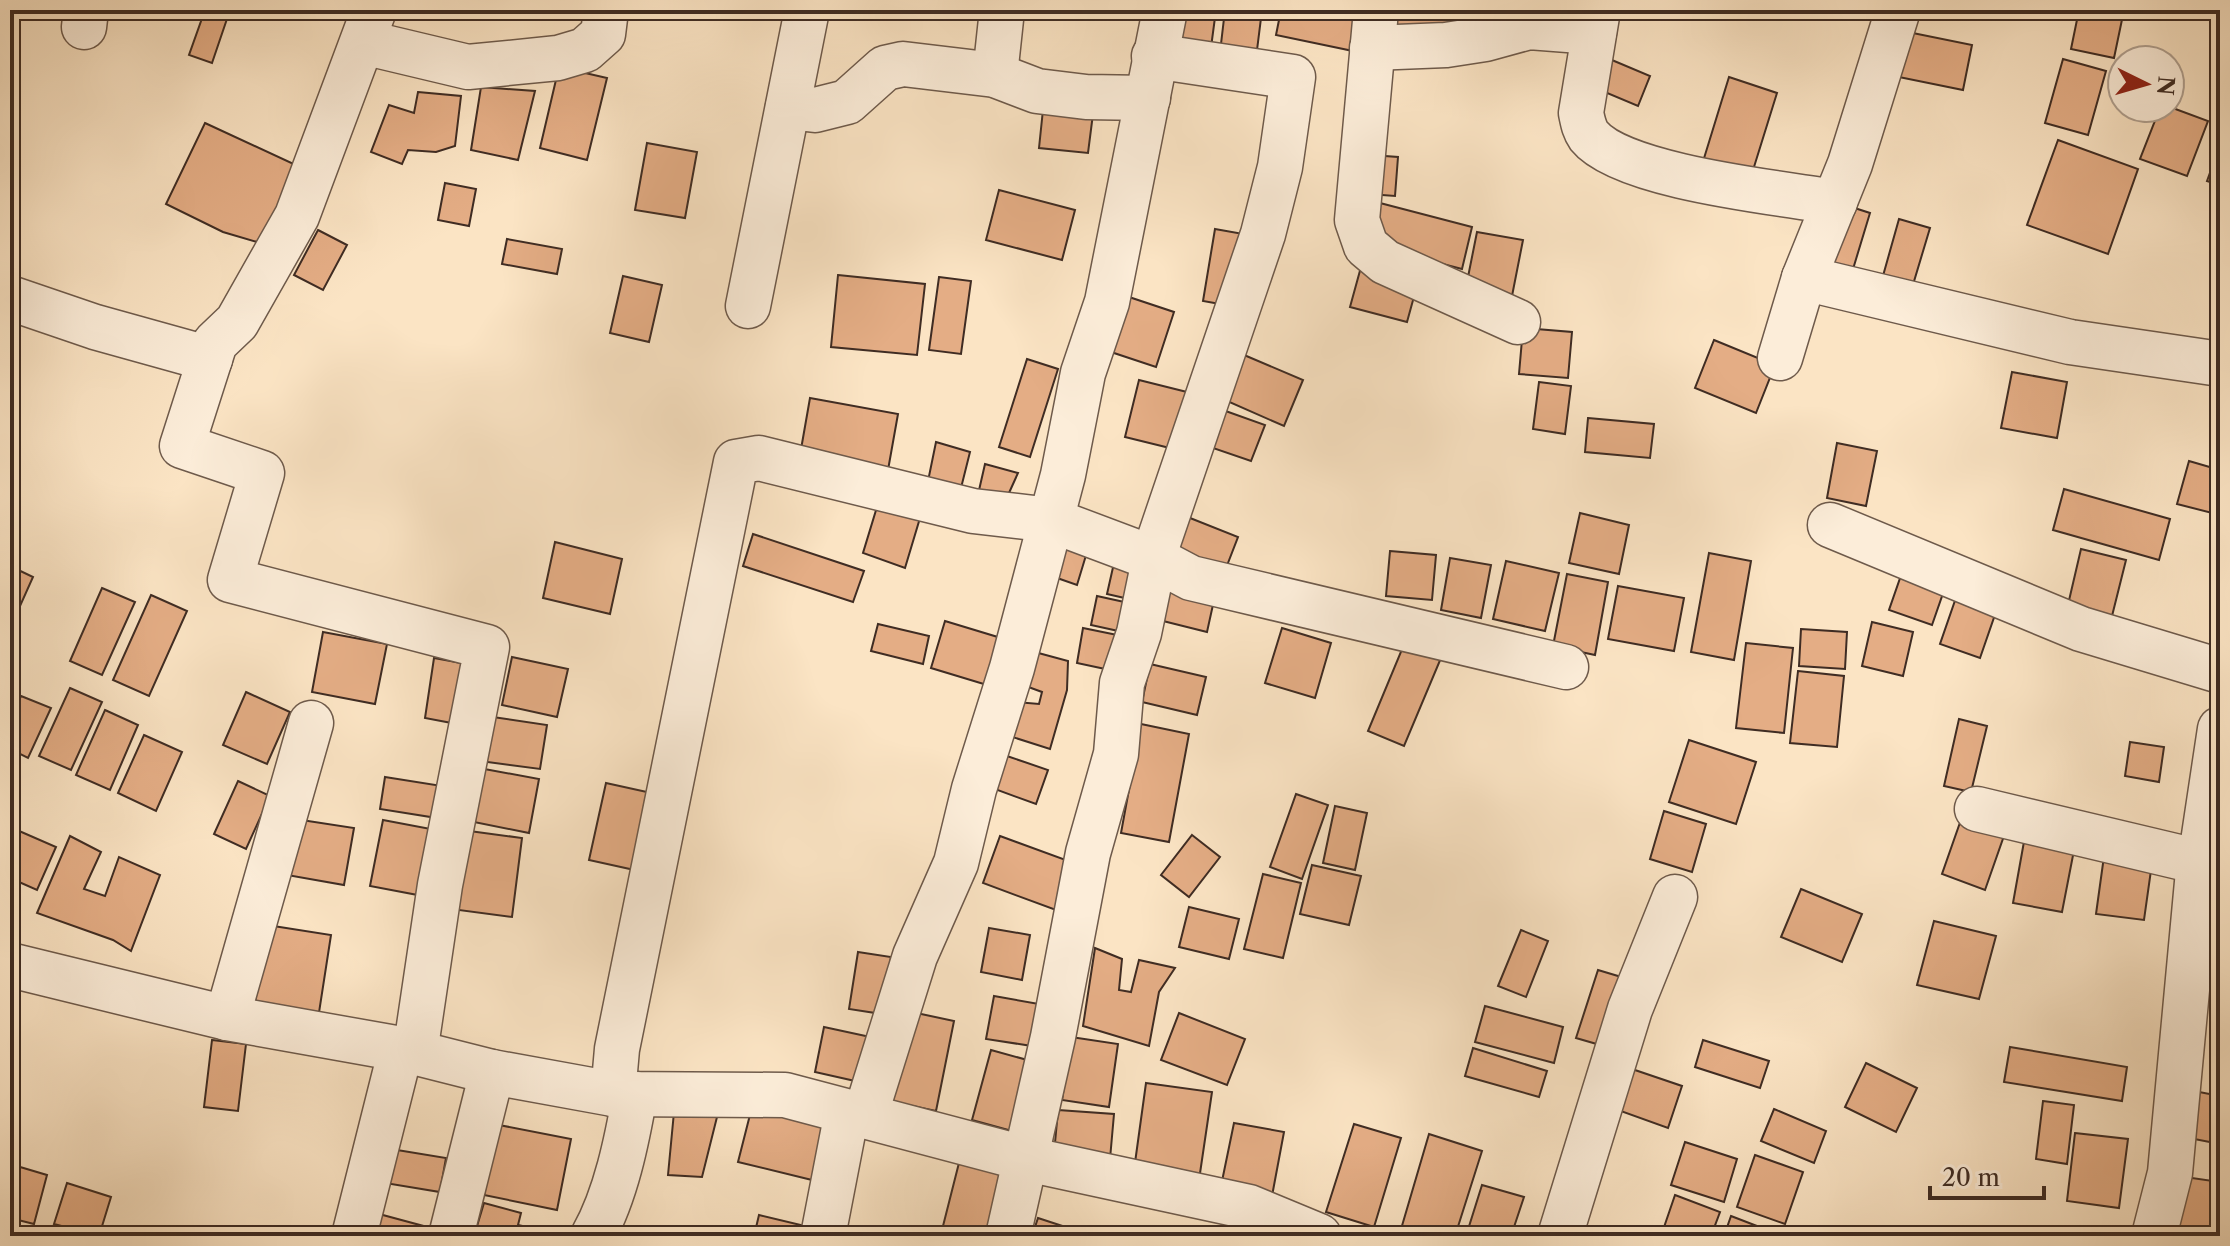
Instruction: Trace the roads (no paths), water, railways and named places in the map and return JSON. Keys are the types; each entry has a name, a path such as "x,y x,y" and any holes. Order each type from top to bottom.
{"street":[{"path":"354,1236 408,1051 487,647 230,580 262,473 182,446 215,343 237,322 297,216 369,26 468,67 558,58 585,50 603,34 606,10"},
{"path":"748,306 807,10"},
{"path":"995,75 1002,10"},
{"path":"823,1236 856,1114 915,956 956,863 974,789 1012,668 1051,520 1083,373 1107,302 1165,10"},
{"path":"1780,358 1804,278 1835,202 1898,10"},
{"path":"1518,322 1385,262 1366,246 1357,220 1374,29 1446,45 1529,27 1596,21 1581,113 1591,139 1629,159 1680,178 1835,202"},
{"path":"788,107 815,110 847,102 885,68 903,64 995,75 1037,91 1086,97 1151,77 1293,77 1280,167 1263,234 1155,559 1139,633 1122,683 1116,754 1088,853 1027,1159 1008,1236"},
{"path":"1804,278 2070,342 2220,364"},
{"path":"10,298 95,327 210,359"},
{"path":"593,1236 601,1222 629,1130 617,1049 736,462 759,458 973,511 1051,520 1155,559 1191,578 1566,667"},
{"path":"1830,525 2081,629 2220,671"},
{"path":"227,1018 311,723"},
{"path":"2154,1236 2170,1173 2200,862 2220,729"},
{"path":"1977,809 2200,862"},
{"path":"1560,1236 1630,1009 1675,897"},
{"path":"10,965 227,1018 408,1051 492,1072 624,1094 785,1095 1027,1159 1249,1207 1319,1236"},
{"path":"451,1236 492,1072"}]}
